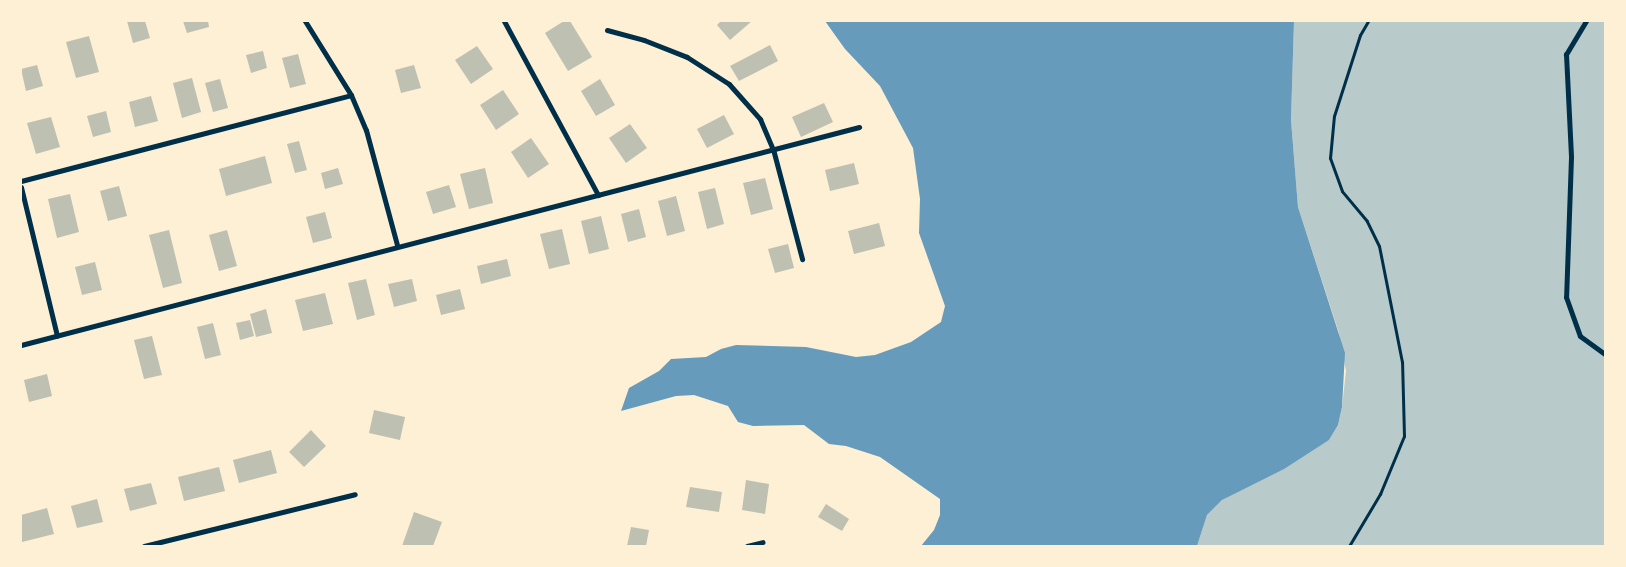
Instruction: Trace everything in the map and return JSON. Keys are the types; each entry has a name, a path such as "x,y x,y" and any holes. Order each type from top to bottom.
{"street":[{"path":"305,21 350,95 366,130 397,245"},
{"path":"504,21 598,195"},
{"path":"1586,21 1566,54 1571,157 1566,297 1580,336 1605,354"},
{"path":"607,30 644,40 687,57 729,84 760,118 773,149 802,260"},
{"path":"21,181 350,95"},
{"path":"21,345 397,245 859,127"},
{"path":"21,187 57,336"},
{"path":"144,546 355,494"},
{"path":"747,546 763,542"}],"path":[{"path":"1349,546 1380,494 1404,436 1402,362 1379,246 1367,221 1342,191 1330,158 1334,116 1360,34 1368,21"}],"shaded area":[{"path":"1294,21 1605,21 1605,546 1197,546 1207,515 1222,500 1329,440 1338,425 1342,407 1346,371 1339,333 1298,207 1291,120"}],"water":[{"path":"825,21 1294,21 1291,120 1298,207 1345,353 1342,407 1338,425 1329,440 1284,469 1222,500 1207,515 1197,546 921,546 934,530 940,515 940,499 880,457 846,446 829,444 804,425 753,426 738,422 728,406 694,395 676,396 621,411 629,388 659,371 671,359 706,357 721,349 736,345 806,347 856,357 875,355 911,342 941,322 945,306 919,233 920,199 913,148 880,86 845,49"}],"building":[{"path":"127,21 145,21 150,38 133,43"},
{"path":"183,21 208,21 209,27 187,33"},
{"path":"564,21 570,21 592,57 568,71 545,33"},
{"path":"721,21 752,21 730,40 717,25"},
{"path":"89,36 99,72 76,78 66,42"},
{"path":"770,45 778,61 739,81 730,66"},
{"path":"477,46 493,69 471,84 455,60"},
{"path":"263,51 267,68 251,73 246,55"},
{"path":"298,54 306,84 290,88 282,58"},
{"path":"37,65 43,86 26,91 21,69"},
{"path":"414,65 421,88 401,93 395,70"},
{"path":"192,78 201,112 182,118 173,83"},
{"path":"220,79 228,108 213,112 205,83"},
{"path":"600,79 615,105 596,116 581,91"},
{"path":"503,90 519,114 496,130 480,105"},
{"path":"151,96 158,121 135,127 129,102"},
{"path":"824,103 833,122 801,137 792,117"},
{"path":"106,111 111,132 93,137 87,116"},
{"path":"724,115 734,134 707,148 697,129"},
{"path":"51,117 60,147 36,154 27,123"},
{"path":"630,124 647,148 626,163 609,138"},
{"path":"531,138 549,164 528,178 511,152"},
{"path":"299,141 307,170 295,173 287,144"},
{"path":"265,156 272,183 226,196 219,169"},
{"path":"854,163 859,184 830,191 825,170"},
{"path":"338,168 343,184 325,189 321,173"},
{"path":"485,168 493,203 469,209 460,174"},
{"path":"765,178 773,209 751,215 743,183"},
{"path":"449,185 456,207 433,214 426,192"},
{"path":"119,186 127,216 108,221 100,191"},
{"path":"715,188 724,224 707,229 698,192"},
{"path":"70,194 79,232 57,238 48,199"},
{"path":"676,196 685,231 667,236 658,201"},
{"path":"639,209 646,237 628,242 621,214"},
{"path":"325,212 332,238 313,243 306,217"},
{"path":"601,216 609,249 589,254 581,221"},
{"path":"879,223 885,246 854,254 848,231"},
{"path":"562,229 570,264 549,269 540,234"},
{"path":"169,230 182,283 163,288 149,235"},
{"path":"227,230 237,266 219,271 209,235"},
{"path":"788,244 794,268 775,273 768,249"},
{"path":"507,259 511,276 481,284 477,266"},
{"path":"95,262 102,290 82,295 75,267"},
{"path":"366,279 375,315 357,320 348,283"},
{"path":"412,279 417,301 394,307 388,284"},
{"path":"460,289 465,309 441,315 436,295"},
{"path":"325,293 333,324 303,331 295,300"},
{"path":"266,309 272,333 256,337 250,314"},
{"path":"250,320 254,336 240,340 236,323"},
{"path":"213,323 221,355 205,359 197,327"},
{"path":"152,336 162,375 144,379 134,340"},
{"path":"47,374 52,396 29,402 24,380"},
{"path":"374,410 405,417 400,440 369,433"},
{"path":"311,430 326,446 304,467 289,452"},
{"path":"271,450 277,473 239,483 233,460"},
{"path":"219,467 225,491 184,501 178,477"},
{"path":"746,480 769,484 765,514 742,510"},
{"path":"151,483 157,504 130,511 124,489"},
{"path":"690,487 722,492 719,512 686,507"},
{"path":"97,499 103,522 77,528 71,506"},
{"path":"826,504 849,519 842,531 818,517"},
{"path":"47,508 54,534 22,542 21,515"},
{"path":"414,512 442,522 433,546 402,546"},
{"path":"631,527 649,530 646,546 627,546"}]}
